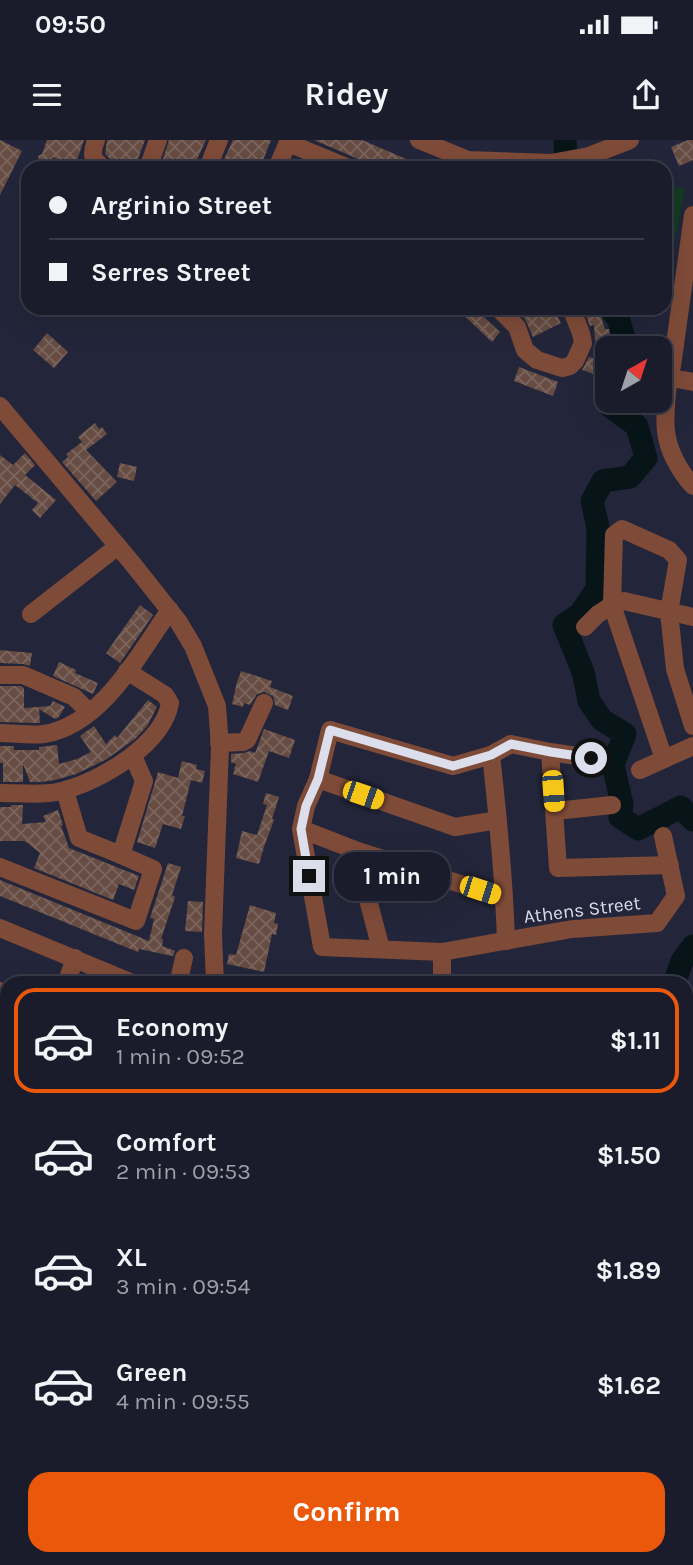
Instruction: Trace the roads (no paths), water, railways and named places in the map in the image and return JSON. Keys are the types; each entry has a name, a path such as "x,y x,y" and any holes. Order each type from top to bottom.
{"street":[{"path":"96,140 92,151 97,161"},
{"path":"150,161 158,140"},
{"path":"211,161 219,140"},
{"path":"419,140 468,160 496,161"},
{"path":"562,161 589,156 630,140"},
{"path":"280,161 288,141 332,161"},
{"path":"693,215 686,320 678,377 666,432 679,468 693,486"},
{"path":"505,315 517,327 525,350 537,360 562,368 575,361 583,343 574,315"},
{"path":"0,406 170,610 193,646 217,706 219,743 213,934 215,976"},
{"path":"664,759 612,605 614,535 622,530 669,550 678,560 668,612 675,669 693,726"},
{"path":"31,614 118,546"},
{"path":"585,627 598,614 624,601 693,617"},
{"path":"0,733 44,734 69,726 89,712 112,693 170,610"},
{"path":"0,793 37,794 65,790 103,775 133,756 153,738 169,712 170,704 165,695 127,671"},
{"path":"0,675 23,675 74,697 89,712"},
{"path":"219,743 243,743 247,740 264,703"},
{"path":"505,898 355,850 301,829 306,806 318,779 330,730 453,766 491,755 511,744 591,758"},
{"path":"640,770 693,746"},
{"path":"551,752 558,868 670,865"},
{"path":"491,755 505,898 506,941"},
{"path":"121,855 144,781 133,756"},
{"path":"318,779 455,827 498,820"},
{"path":"0,867 136,921 153,869 79,838 65,790"},
{"path":"555,811 612,805"},
{"name":"Athens Street","path":"301,829 322,947 442,952 572,929 657,923 676,896 663,836"},
{"path":"355,850 381,949"},
{"path":"0,928 117,976"},
{"path":"442,952 442,976"},
{"path":"180,976 184,957"},
{"path":"69,976 75,958"}],"waterway":[{"path":"565,140 566,161"},
{"path":"616,315 623,336"},
{"path":"619,413 637,426 646,458 630,477 603,481 592,501 598,527 597,589 580,614 564,625 583,672 589,701 602,720 625,734 613,765 622,804 620,817 638,829 681,807 693,820"},
{"path":"677,976 682,961 693,946"}]}
